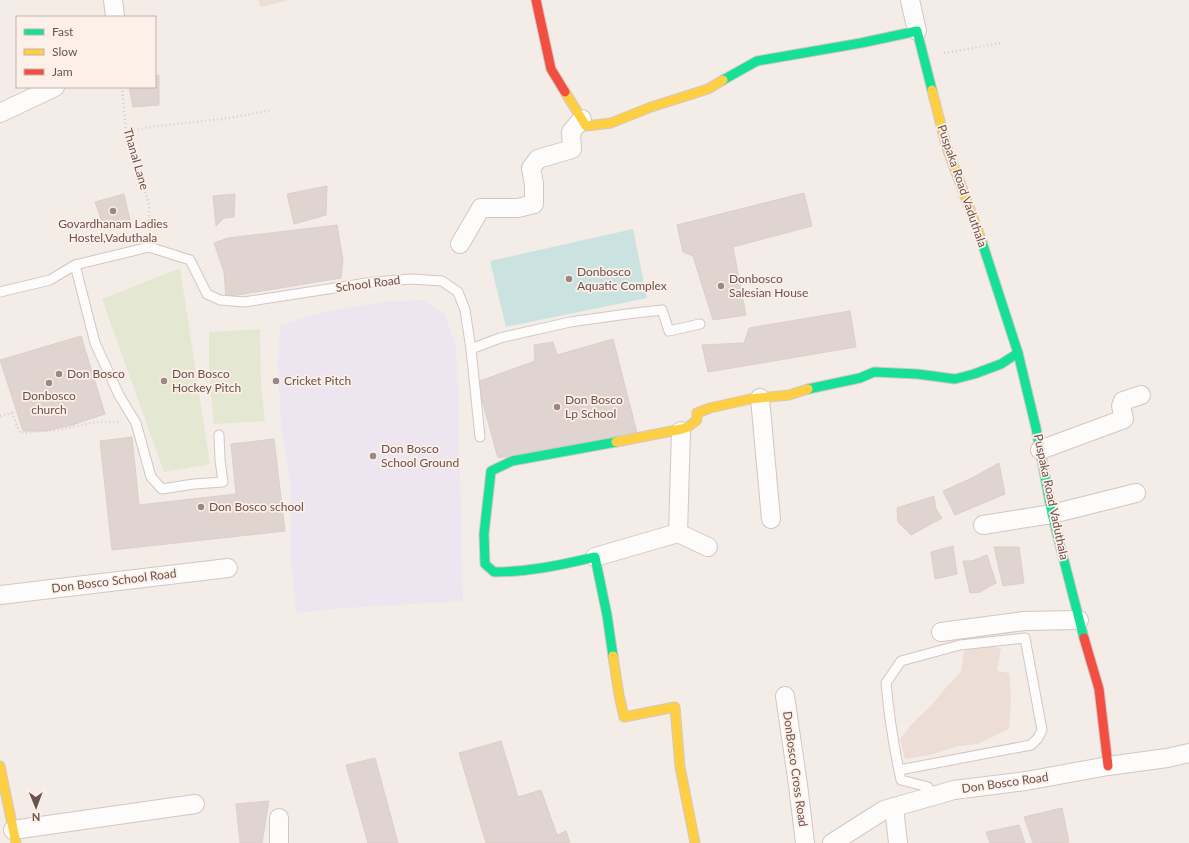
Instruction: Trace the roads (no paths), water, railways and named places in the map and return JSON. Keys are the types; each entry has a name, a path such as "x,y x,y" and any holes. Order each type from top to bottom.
{"street":[{"path":"113,0 115,16"},
{"path":"536,0 551,69 586,126 611,124 651,107 708,89 756,61 861,43 917,31 910,0"},
{"name":"Puspaka Road Vaduthala","path":"917,31 946,145 983,246 1018,353 1036,428 1052,514 1079,620 1099,689 1108,766"},
{"path":"0,113 53,88"},
{"path":"460,244 481,208 518,208 534,204 534,184 531,168 538,159 572,149 571,132 582,119"},
{"path":"708,547 678,533 595,557 561,565 518,572 494,572 485,564 484,534 491,471 512,461 670,431 688,429 697,420 697,413 703,410 750,399 789,395 809,389 827,386 837,382 860,378 874,372 917,374 955,379 1001,364 1018,353"},
{"path":"1040,450 1124,419 1120,406 1124,401 1141,395"},
{"path":"760,398 771,519"},
{"path":"678,533 682,430"},
{"path":"983,525 1052,514 1136,493"},
{"path":"595,557 607,615 619,695 624,717 675,707 680,767 695,843"},
{"name":"Don Bosco School Road","path":"0,595 228,568"},
{"path":"942,632 1024,621 1079,620"},
{"name":"DonBosco Cross Road","path":"785,696 805,843"},
{"name":"Don Bosco Road","path":"832,843 884,810 954,790 1026,781 1108,766 1167,758 1189,753"},
{"path":"0,766 15,836 195,804"},
{"path":"894,807 898,843"},
{"path":"278,818 279,843"}],"lane":[{"name":"School Road","path":"0,292 50,280 76,265 149,247 190,260 207,294 220,300 244,302 373,282 412,279 442,281 458,292 465,310 471,349 480,437"},
{"path":"76,265 95,343 119,394 136,422 151,476 162,489 194,484 223,482 219,435"},
{"path":"471,349 500,338 570,322 662,310 669,331 700,324"},
{"path":"899,770 1031,745 1038,738 1042,730 1025,638 960,645 901,660 886,683 891,731 901,780 928,787 930,797"}],"water":[{"name":"Donbosco Aquatic Complex","path":"633,229 647,298 506,327 490,261"}],"place":[{"name":"Govardhanam Ladies Hostel,Vaduthala","path":"113,211"},
{"name":"Donbosco Aquatic Complex","path":"569,279"},
{"name":"Donbosco Salesian House","path":"721,286"},
{"name":"Don Bosco","path":"59,374"},
{"name":"Don Bosco Hockey Pitch","path":"164,381"},
{"name":"Cricket Pitch","path":"276,381"},
{"name":"Donbosco church","path":"49,383"},
{"name":"Don Bosco Lp School","path":"557,407"},
{"name":"Don Bosco School Ground","path":"373,456"},
{"name":"Don Bosco school","path":"201,507"}]}
